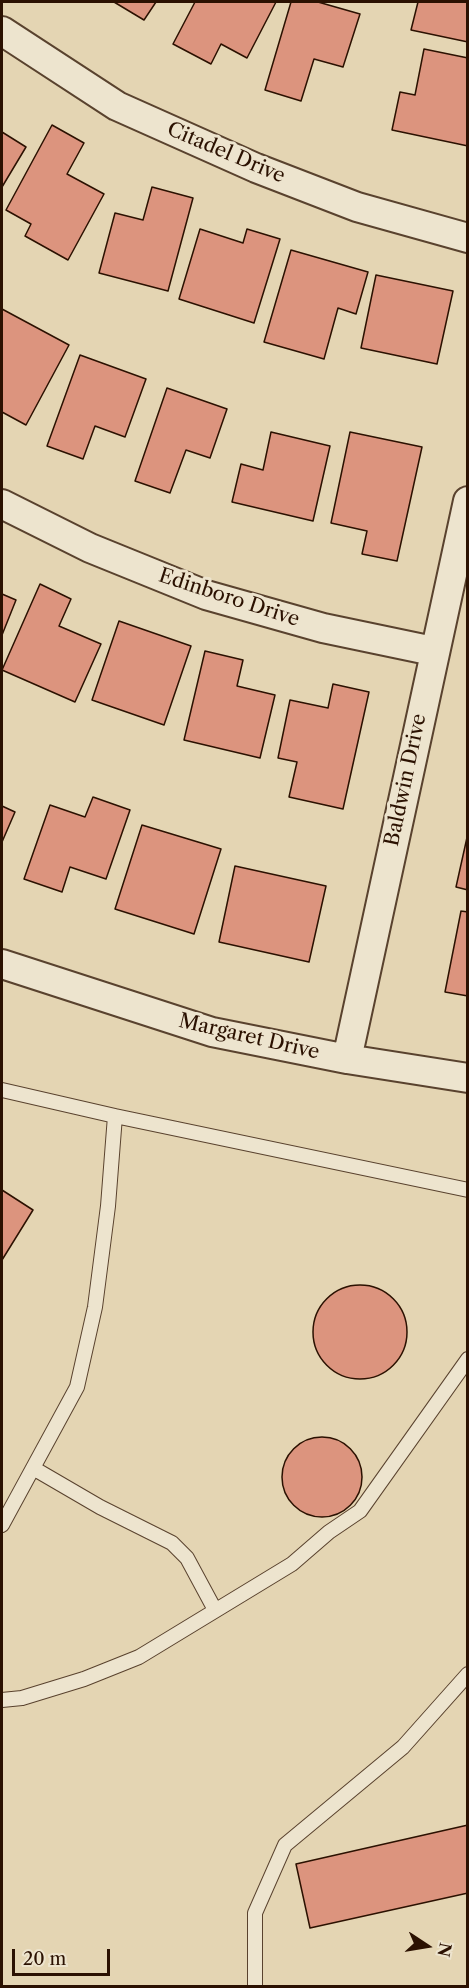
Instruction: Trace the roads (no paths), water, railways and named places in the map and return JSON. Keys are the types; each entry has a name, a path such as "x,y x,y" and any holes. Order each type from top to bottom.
{"street":[{"name":"Citadel Drive","path":"2,32 117,106 256,168 357,207 468,238"},
{"name":"Baldwin Drive","path":"347,1059 468,501"},
{"name":"Edinboro Drive","path":"2,504 90,548 206,595 323,628 434,651"},
{"name":"Margaret Drive","path":"2,964 212,1032 347,1059 468,1078"}],"lane":[{"path":"2,1090 468,1190"},
{"path":"2,1524 77,1387 95,1307 108,1206 115,1116"},
{"path":"2,1700 21,1698 84,1679 139,1657 292,1564 329,1532 360,1511 468,1359"},
{"path":"33,1468 100,1507 172,1543 187,1558 215,1610"},
{"path":"255,1986 255,1913 285,1845 403,1747 468,1674"}]}
